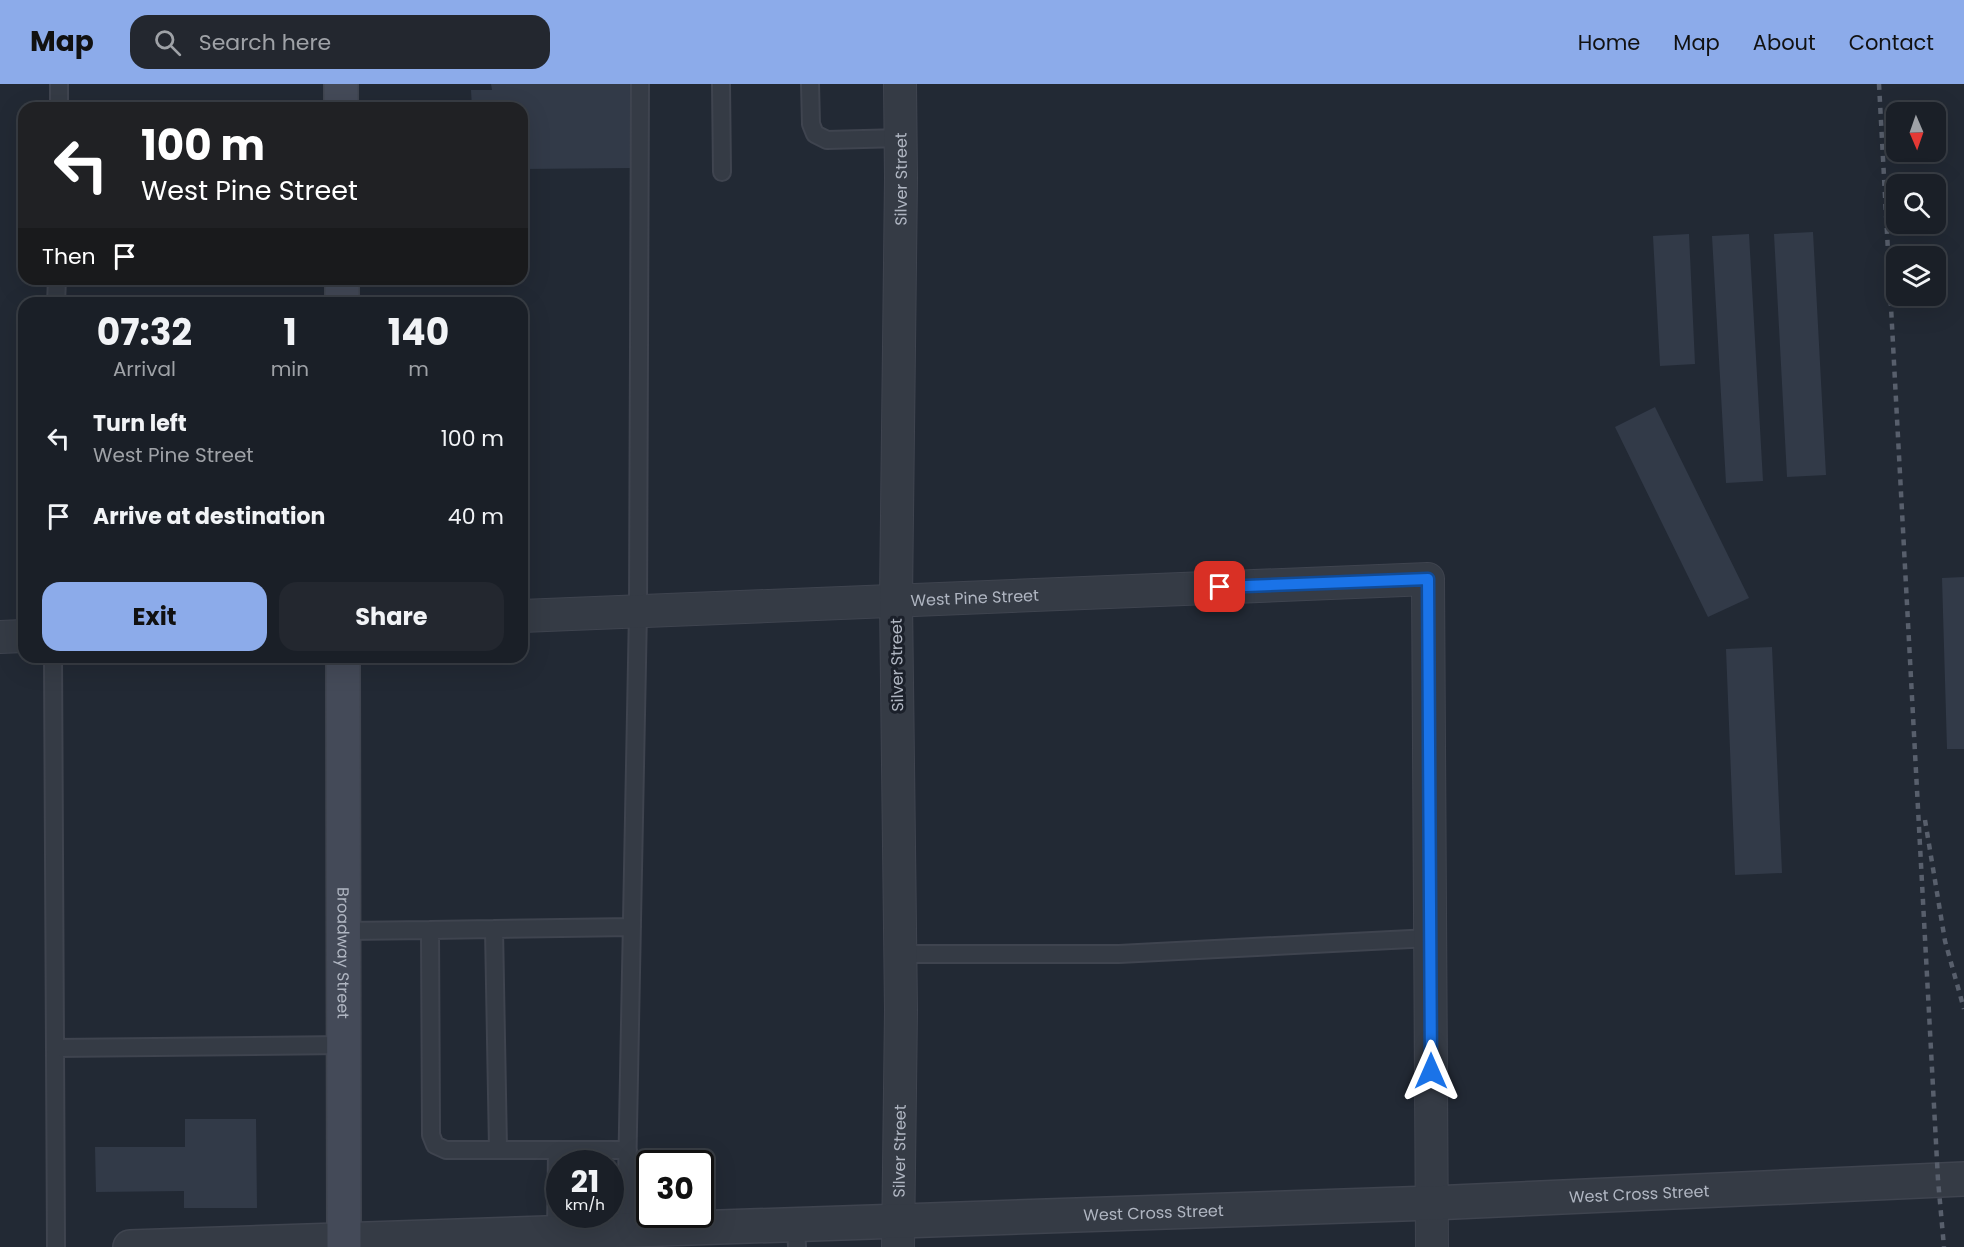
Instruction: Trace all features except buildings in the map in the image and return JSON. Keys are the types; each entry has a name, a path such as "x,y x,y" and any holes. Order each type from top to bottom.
{"main road":[{"path":"341,84 341,102"},
{"name":"Broadway Street","path":"343,663 344,1244"}],"street":[{"name":"Silver Street","path":"898,1234 900,954 896,600 900,84"},
{"name":"West Pine Street","path":"528,616 1428,579 1430,938"},
{"path":"0,637 18,636"},
{"path":"1430,938 1432,1247"},
{"name":"West Cross Street","path":"130,1247 344,1244 626,1231 797,1236 898,1234 1432,1203 1964,1179"}],"lane":[{"path":"58,102 59,84"},
{"path":"626,1231 638,611 640,84"},
{"path":"721,84 722,172"},
{"path":"810,84 811,124 816,134 827,140 901,138"},
{"path":"52,663 56,1247"},
{"path":"344,931 632,927"},
{"path":"494,929 498,1149"},
{"path":"430,930 431,1135 435,1145 446,1150 557,1150"},
{"path":"900,954 1119,954 1430,938"},
{"path":"55,1048 344,1045"},
{"path":"556,1228 556,1233"}],"railway":[{"path":"1879,84 1938,1180 1944,1247"},
{"path":"1925,820 1945,941 1964,1009"}],"route":[{"path":"1220,587 1428,579 1431,1071"}]}
